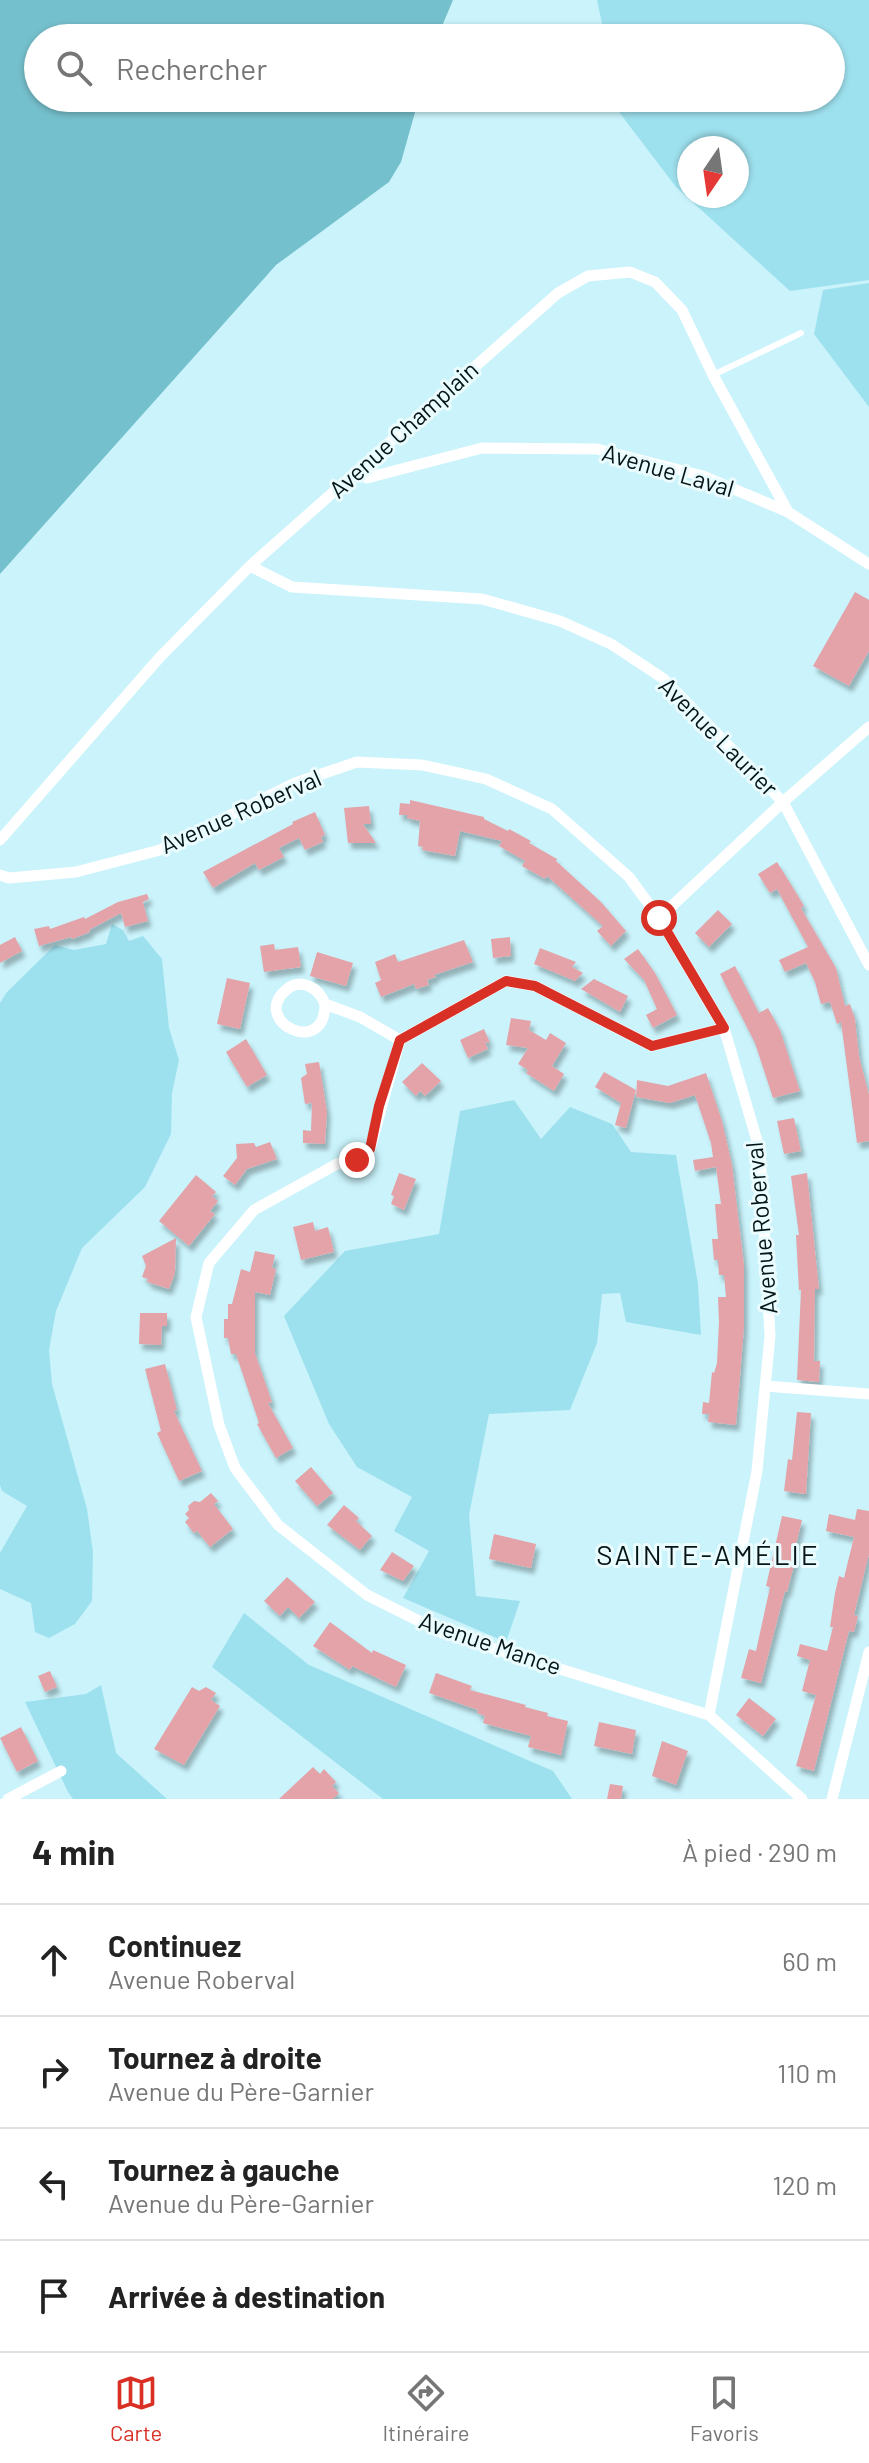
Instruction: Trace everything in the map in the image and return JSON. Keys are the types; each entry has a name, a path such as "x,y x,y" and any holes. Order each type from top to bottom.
{"street":[{"name":"Avenue Champlain","path":"0,840 160,657 250,566 558,293 588,276 630,272 655,282 682,310 713,375 788,512"},
{"name":"Avenue Laval","path":"358,471 367,478 482,448 597,449 703,476 788,512 869,564"},
{"name":"Avenue Laurier","path":"250,566 292,587 482,599 573,627 611,644 664,679 783,802 869,965"},
{"path":"659,918 869,727"},
{"name":"Avenue Roberval","path":"0,875 9,878 76,872 160,850 295,783 357,762 422,765 486,779 552,809 629,877 659,918 724,1028 760,1151 770,1336 757,1471 709,1715"},
{"path":"325,1004 323,1018 307,1032 287,1028 278,1013 280,996 291,986 306,985 318,992 325,1004 360,1017 400,1040 506,981 535,986 652,1046 724,1028"},
{"name":"Avenue Mance","path":"400,1040 379,1106 370,1149 357,1160 337,1164 254,1210 209,1263 196,1317 219,1425 235,1468 278,1525 367,1595 443,1633 709,1715 802,1799"},
{"path":"765,1386 869,1394"},
{"path":"832,1799 869,1652"},
{"path":"8,1799 61,1771"}],"lane":[{"path":"713,375 801,333"}],"shaded area":[{"path":"0,0 453,0 443,24 24,24 24,112 415,112 401,162 389,182 276,265 0,574"},
{"path":"597,0 869,0 869,280 790,291 699,208 749,208 749,136 677,136 677,188 619,112 845,112 845,24 602,24"},
{"path":"869,283 869,407 814,334 823,290"},
{"path":"112,924 123,930 129,941 143,936 162,959 169,1028 179,1060 172,1093 171,1134 145,1187 82,1248 56,1311 49,1350 52,1384 87,1509 93,1552 92,1601 75,1624 49,1638 35,1632 31,1603 0,1589 0,1553 27,1506 2,1491 0,1485 0,1003 7,992 55,945 74,950 106,944"},
{"path":"514,1100 541,1139 570,1107 612,1124 631,1152 676,1155 698,1284 701,1335 626,1322 620,1293 602,1294 597,1343 570,1410 489,1414 469,1515 476,1596 520,1601 506,1642 403,1598 429,1551 394,1531 412,1497 357,1467 329,1424 284,1316 345,1251 439,1234 460,1111"},
{"path":"244,1613 309,1665 553,1771 572,1799 383,1799 212,1667"},
{"path":"101,1685 116,1753 167,1799 73,1799 68,1792 25,1702 86,1694"}],"building":[{"path":"855,592 869,600 869,651 849,686 813,666"},
{"path":"410,800 484,817 531,841 529,843 557,859 626,931 611,946 597,931 603,926 547,876 545,879 522,866 525,861 499,846 502,841 460,831 455,856 422,850 423,847 418,846 420,821 399,815 400,803 410,804"},
{"path":"369,806 371,824 363,824 376,843 348,843 344,808"},
{"path":"315,812 325,835 321,837 323,842 305,850 299,838 279,848 284,857 259,870 255,863 213,888 203,872"},
{"path":"777,862 836,968 845,1006 850,1004 855,1019 859,1056 869,1095 869,1141 857,1143 841,1022 837,1024 830,1002 821,1004 806,963 785,972 779,960 808,947 777,889 770,893 758,874"},
{"path":"147,894 149,899 143,902 148,921 125,927 121,913 90,932 39,946 34,929 49,926 50,929 85,919 118,902"},
{"path":"718,910 732,924 709,947 695,933"},
{"path":"15,937 22,951 0,963 0,945"},
{"path":"510,937 511,956 493,958 491,939"},
{"path":"464,940 473,962 434,975 436,977 427,980 429,985 416,989 414,984 381,997 375,983 381,980 375,962 395,954 398,962"},
{"path":"274,944 275,950 298,947 301,967 264,972 260,946"},
{"path":"540,948 576,962 572,967 583,973 575,981 534,964"},
{"path":"638,949 655,973 677,1015 653,1028 646,1015 657,1009 644,980 624,959"},
{"path":"317,952 353,963 346,986 310,976"},
{"path":"735,966 759,1013 768,1008 780,1030 800,1091 773,1098 755,1043 720,974"},
{"path":"227,978 250,983 240,1029 217,1024"},
{"path":"594,979 628,996 620,1012 581,989"},
{"path":"511,1018 531,1021 529,1030 546,1040 550,1033 566,1043 552,1066 564,1074 554,1091 526,1073 528,1070 518,1064 528,1048 506,1045"},
{"path":"484,1029 490,1043 485,1042 488,1049 468,1058 460,1040"},
{"path":"246,1039 267,1075 247,1087 226,1052"},
{"path":"319,1062 327,1112 325,1144 303,1143 303,1130 311,1131 312,1103 305,1104 301,1078 307,1074 305,1064"},
{"path":"422,1063 441,1081 425,1096 420,1091 416,1096 402,1082"},
{"path":"604,1072 636,1090 626,1128 615,1125 621,1103 595,1087"},
{"path":"706,1073 732,1165 744,1265 744,1327 736,1425 708,1422 709,1414 702,1414 703,1402 709,1403 712,1372 717,1363 718,1297 726,1297 724,1275 719,1275 718,1260 714,1260 712,1239 718,1239 715,1204 721,1204 716,1167 695,1171 693,1160 713,1157 711,1143 695,1095 670,1103 636,1097 637,1080 668,1086"},
{"path":"794,1118 801,1151 784,1154 777,1121"},
{"path":"270,1142 277,1159 247,1169 235,1185 223,1176 237,1158 236,1144 254,1143 256,1147"},
{"path":"399,1173 416,1179 404,1210 391,1204"},
{"path":"807,1173 819,1289 815,1289 814,1361 820,1361 819,1382 797,1380 801,1290 796,1235 799,1235 791,1176"},
{"path":"196,1175 216,1192 212,1196 218,1201 210,1211 215,1214 189,1246 159,1221"},
{"path":"313,1222 315,1231 328,1227 334,1252 301,1260 293,1227"},
{"path":"176,1238 175,1273 169,1289 147,1282 148,1279 142,1277 146,1266 142,1256"},
{"path":"255,1251 275,1255 272,1268 276,1269 270,1295 255,1292 255,1353 272,1402 268,1403 293,1448 276,1458 257,1424 236,1354 231,1354 228,1338 224,1338 228,1304 232,1304 241,1269 250,1272"},
{"path":"140,1313 167,1313 167,1326 162,1326 161,1345 139,1344"},
{"path":"165,1364 177,1410 174,1411 202,1471 179,1481 157,1433 161,1431 145,1369"},
{"path":"797,1412 811,1413 806,1494 784,1491 788,1459 792,1460"},
{"path":"311,1467 333,1493 317,1506 295,1481"},
{"path":"211,1493 218,1501 214,1504 233,1529 210,1547 185,1522 189,1518 185,1514 194,1501 200,1502"},
{"path":"344,1505 359,1518 356,1521 372,1536 360,1550 327,1525"},
{"path":"857,1509 869,1511 869,1554 854,1615 858,1616 854,1632 849,1631 814,1771 796,1766 816,1695 802,1691 810,1660 797,1656 800,1644 827,1651 839,1576 844,1578 854,1537 826,1531 829,1514 855,1520"},
{"path":"782,1516 802,1520 794,1553 797,1554 761,1683 741,1678 749,1649 756,1651 770,1587 766,1586"},
{"path":"494,1534 536,1544 531,1568 489,1559"},
{"path":"392,1552 414,1566 403,1581 380,1570"},
{"path":"287,1577 315,1602 299,1618 288,1607 280,1616 264,1601"},
{"path":"330,1622 372,1653 373,1650 406,1665 396,1687 352,1666 350,1670 313,1646"},
{"path":"50,1671 57,1687 45,1692 38,1676"},
{"path":"436,1673 472,1686 470,1690 526,1705 548,1713 547,1716 568,1721 561,1755 528,1747 531,1736 483,1723 485,1716 477,1713 478,1710 429,1693"},
{"path":"192,1687 199,1691 206,1687 216,1693 211,1700 220,1706 184,1765 154,1749"},
{"path":"749,1698 776,1719 763,1736 736,1715"},
{"path":"599,1722 636,1730 632,1754 594,1746"},
{"path":"21,1727 38,1761 17,1772 0,1738"},
{"path":"662,1741 688,1751 676,1785 652,1776"},
{"path":"313,1767 320,1774 324,1769 336,1782 332,1786 339,1793 333,1799 279,1799"},
{"path":"610,1784 623,1786 621,1799 607,1799"}],"district":[{"name":"SAINTE-AMÉLIE","path":"708,1555"}],"route":[{"path":"357,1160 370,1149 379,1106 400,1040 506,981 535,986 652,1046 724,1028 659,918"}]}
